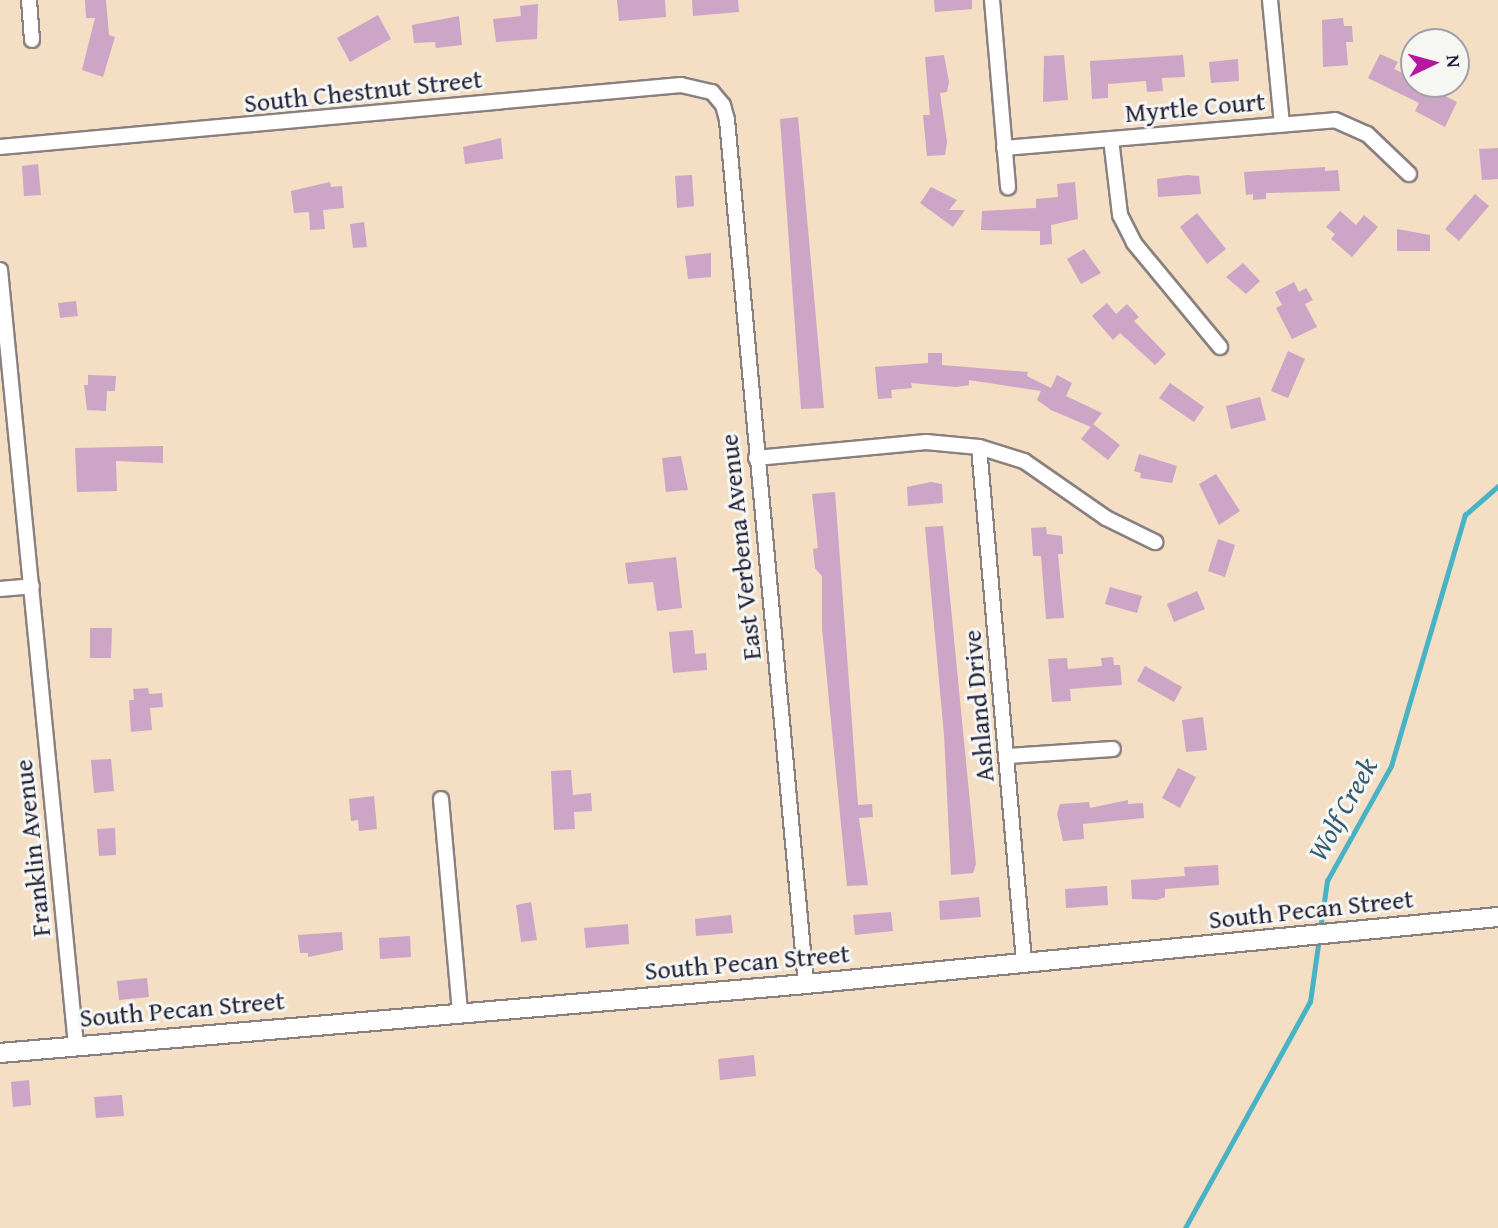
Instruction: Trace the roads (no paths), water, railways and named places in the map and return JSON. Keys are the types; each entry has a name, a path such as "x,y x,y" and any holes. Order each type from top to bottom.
{"street":[{"path":"29,0 32,40"},
{"path":"992,0 1008,187"},
{"path":"1270,0 1282,124"},
{"name":"South Chestnut Street","path":"0,148 681,85 712,92 723,105"},
{"name":"East Verbena Avenue","path":"723,105 806,984"},
{"name":"Myrtle Court","path":"1004,148 1335,120 1352,125 1382,146 1409,174"},
{"path":"1111,139 1120,215 1134,243 1220,347"},
{"name":"Franklin Avenue","path":"0,270 76,1045"},
{"path":"756,457 926,442 979,447 1031,465 1106,518 1155,542"},
{"name":"Ashland Drive","path":"979,447 1009,756 1024,961"},
{"path":"0,589 32,586"},
{"path":"1009,756 1113,749"},
{"path":"441,799 460,1012"},
{"name":"South Pecan Street","path":"0,1054 76,1045 806,984 1498,917"}],"waterway":[{"name":"Wolf Creek","path":"1320,929 1327,881 1391,766 1465,515 1498,486"},
{"name":"Wolf Creek","path":"1185,1228 1310,1002 1319,938"}]}
